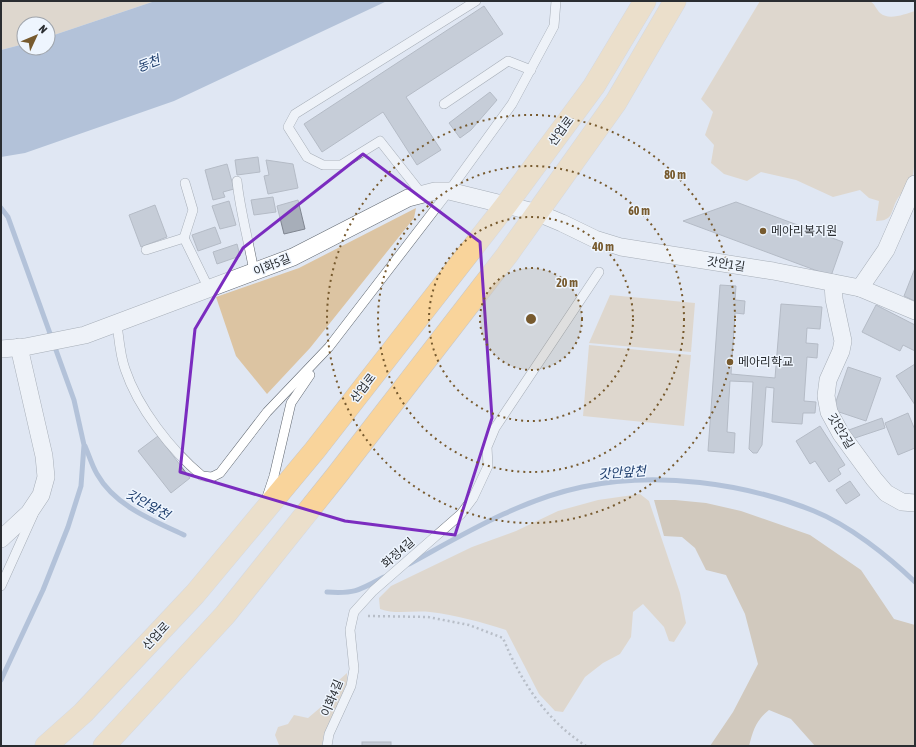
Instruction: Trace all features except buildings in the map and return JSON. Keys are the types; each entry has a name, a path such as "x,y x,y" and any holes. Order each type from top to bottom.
{"main road":[{"name":"산업로","path":"46,746 84,713 196,594 315,450 506,205 594,86 645,1"},
{"path":"104,746 225,614 346,463 538,213 616,102 675,1"}],"street":[{"path":"860,288 886,250 915,184"},
{"name":"이화5길","path":"1,349 22,347 85,335 117,324 293,257 408,198 421,193 435,190 449,191 538,213"},
{"name":"갓안1길","path":"538,213 595,239 621,247 833,282 860,288 915,311"},
{"name":"갓안2길","path":"833,282 834,299 843,341 841,351 828,380 826,396 829,412 841,434 882,488 902,502 914,501"},
{"path":"1,539 29,513 41,495 46,477 44,456 22,347"}],"lane":[{"path":"421,193 380,141 341,165 323,165 307,157 288,127 295,114 476,1"},
{"path":"256,521 274,476 291,404 329,348 449,191 512,104 554,26 556,1"},
{"path":"444,104 508,61 531,70"},
{"path":"236,181 238,199 254,272"},
{"path":"185,183 193,210 184,238 209,289"},
{"path":"146,250 184,238"},
{"name":"화정4길","path":"354,612 373,591 461,514 473,498 488,466 487,447 495,428 600,272"},
{"path":"117,324 125,367 139,402 152,422 202,476 212,477 220,473 267,412 329,348"},
{"path":"1,586 41,495"},
{"name":"이화4길","path":"327,746 329,734 351,686 354,669 350,630 354,612"}],"path":[{"path":"354,612 368,616 428,617 469,625 503,638 515,665 535,699 558,724 586,746"}],"highlighted area":[{"path":"363,154 480,242 492,418 455,535 345,521 180,472 195,329 243,248"}],"shaded area":[{"path":"1,1 155,1 56,34 56,16 16,16 16,46 1,50"},
{"path":"760,1 870,1 880,13 892,17 915,11 915,158 912,184 899,196 891,214 886,219 876,221 879,201 869,198 860,190 833,197 796,180 761,172 747,181 724,174 711,163 714,145 705,135 713,112 701,99"},
{"path":"416,208 414,218 310,348 267,394 236,356 216,297 299,268"},
{"path":"610,295 695,303 691,352 589,343"},
{"path":"589,345 691,355 684,426 583,416"},
{"path":"640,494 649,501 680,593 686,623 674,642 669,641 664,627 643,604 633,612 631,637 620,654 603,663 585,677 563,712 555,711 539,694 506,630 440,613 392,612 380,609 379,598 391,586 472,547 516,531 558,511 598,500"},
{"path":"654,500 675,500 706,503 741,511 810,535 861,570 894,619 915,625 915,746 815,746 791,719 769,710 756,726 749,746 710,746 733,712 758,664 745,614 726,575 706,570 695,548 682,537 664,536"},
{"path":"347,673 347,683 324,734 322,746 279,745 275,735 278,727 288,724 294,715 308,718 321,707 338,681"}],"water":[{"name":"동천","path":"155,1 387,1 174,101 25,153 1,157 1,50 16,46 16,56 56,56 56,34"}],"waterway":[{"name":"갓안앞천","path":"1,208 8,217 74,400 84,445 81,486 68,527 43,590 1,680"},
{"name":"갓안앞천","path":"85,446 97,474 114,495 147,518 184,535"},
{"name":"갓안앞천","path":"409,564 493,519 537,500 582,487 611,482 670,480 700,482 759,493 814,511 841,524 868,542 915,582"},
{"name":"갓안앞천","path":"327,592 351,592 384,577"}],"place":[{"name":"메아리복지원","path":"763,231"},
{"name":"메아리학교","path":"730,362"}]}
